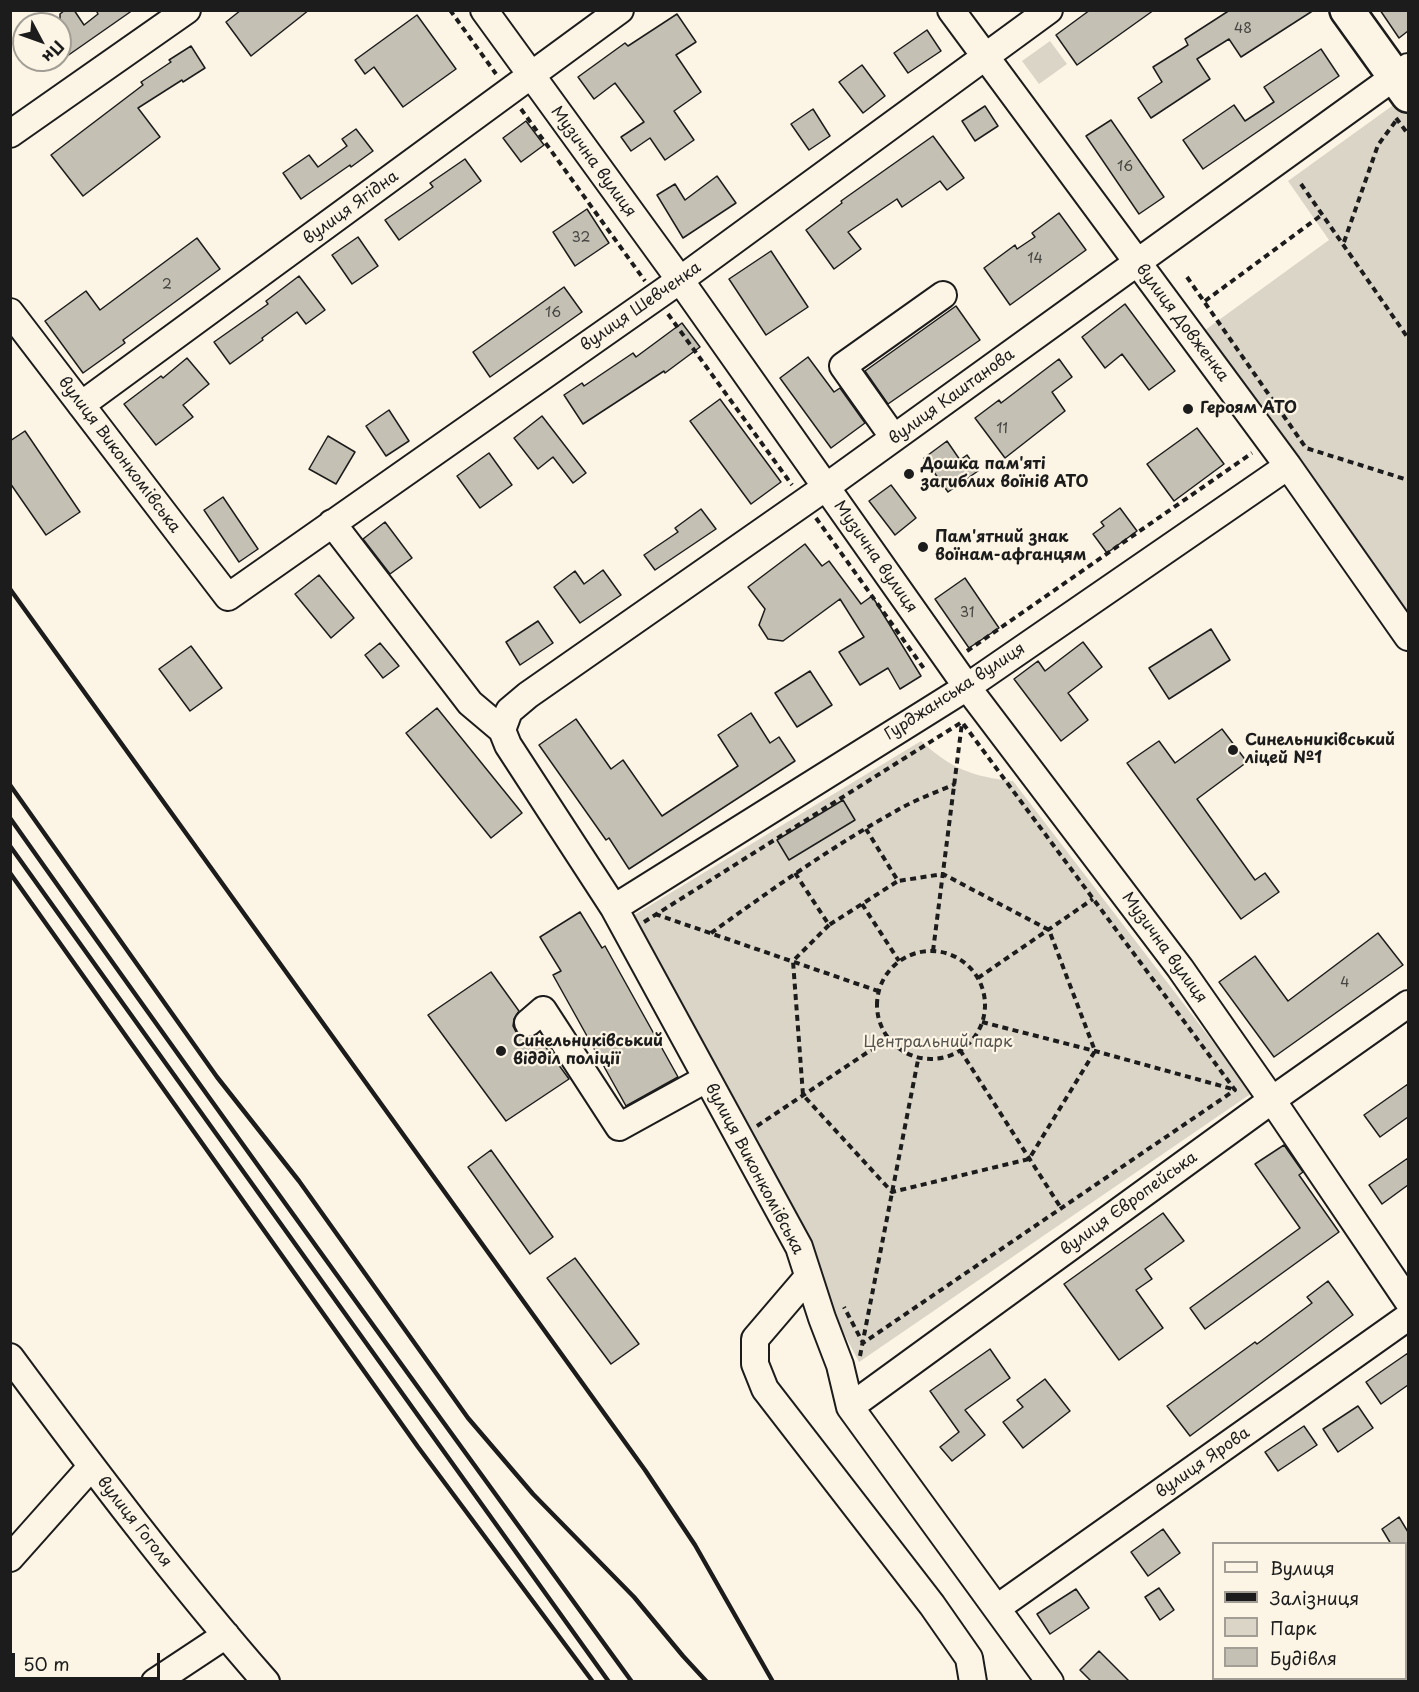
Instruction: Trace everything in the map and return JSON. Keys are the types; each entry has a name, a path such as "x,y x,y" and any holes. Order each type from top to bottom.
{"main road":[{"path":"1347,10 1404,80"}],"street":[{"path":"10,134 187,10"},
{"name":"Музична вулиця","path":"484,10 680,280 950,663 956,693 1180,968 1408,1301"},
{"name":"вулиця Ягідна","path":"81,405 620,10"},
{"name":"вулиця Довженка","path":"951,10 1288,466 1408,637"},
{"name":"вулиця Шевченка","path":"228,597 680,280 1049,10"},
{"name":"вулиця Каштанова","path":"505,738 509,711 528,695 826,487 1137,263 1404,80"},
{"path":"894,438 843,366 943,295"},
{"name":"вулиця Виконкомівська","path":"10,312 228,597"},
{"name":"Гурджанська вулиця","path":"622,905 956,693 1288,466"},
{"name":"вулиця Виконкомівська","path":"332,523 470,703 505,738 622,905 706,1079 799,1247 840,1365 850,1407 1050,1682"},
{"name":"вулиця Європейська","path":"850,1407 1272,1100 1408,1004"},
{"path":"528,1023 543,1010 620,1127 706,1079"},
{"path":"808,1277 755,1339 755,1364 765,1389 957,1640 969,1658 973,1682"},
{"name":"вулиця Ярова","path":"997,1608 1408,1317"},
{"name":"вулиця Гоголя","path":"10,1357 91,1467 266,1682"},
{"path":"10,1558 91,1467"},
{"path":"155,1682 226,1635"}],"path":[{"path":"450,10 930,677 1291,425"},
{"path":"1344,243 1378,145 1397,120 1408,134"},
{"path":"1301,184 1408,338"},
{"path":"1205,301 1323,214"},
{"path":"1187,277 1306,448 1408,480"},
{"path":"956,693 973,715 1094,899 1235,1090"},
{"path":"933,951 954,784 973,715"},
{"path":"622,905 639,925 973,715"},
{"path":"711,933 795,873 866,829 897,810 954,784"},
{"path":"866,829 898,881"},
{"path":"795,873 829,925"},
{"path":"892,1192 803,1095 793,961 829,925 898,881 943,874 1049,930 1095,1051"},
{"path":"978,978 1094,899"},
{"path":"862,904 899,961"},
{"path":"622,905 656,914 878,991"},
{"path":"933,951 951,955 967,964 978,978 984,995 985,1013 980,1029 969,1044 938,1059 918,1060 904,1053 889,1038 881,1027 877,1009 878,991 886,974 899,961 915,953 933,951"},
{"path":"982,1022 1272,1100"},
{"path":"750,1131 889,1038"},
{"path":"960,1050 1061,1208"},
{"path":"892,1192 1029,1159 1095,1051"},
{"path":"859,1362 918,1060"},
{"path":"863,1343 1235,1090"},
{"path":"840,1301 863,1343"}],"green space":[{"path":"1050,41 1067,64 1039,84 1022,61"},
{"path":"1403,98 1408,106 1408,617 1201,333 1329,240 1288,181"},
{"name":"Центральний парк","path":"921,741 942,758 963,770 986,777 1013,781 1252,1093 859,1362 626,920"}],"building":[{"path":"74,10 84,25 98,14 96,10 133,10 72,53 72,12 62,12"},
{"path":"241,10 309,10 251,56 226,22"},
{"path":"1090,10 1154,10 1077,65 1056,35"},
{"path":"1230,10 1314,10 1241,57 1229,39 1197,59 1210,79 1151,118 1138,98 1162,82 1153,67 1188,45 1185,39"},
{"path":"1380,10 1408,10 1408,31 1399,38"},
{"path":"677,14 696,42 676,55 701,92 674,111 694,140 665,160 650,138 631,151 621,137 644,122 615,83 594,99 578,77 625,43 628,46"},
{"path":"417,15 456,69 403,107 374,67 365,74 355,60"},
{"path":"927,30 941,51 908,73 894,53"},
{"path":"191,46 205,68 138,108 160,137 83,196 51,155 143,85 141,82 171,62 169,60"},
{"path":"1321,49 1339,76 1203,169 1183,140 1234,105 1245,121 1274,102 1264,87"},
{"path":"862,65 885,96 863,113 839,82"},
{"path":"985,106 998,126 975,141 962,121"},
{"path":"813,109 830,136 809,150 791,124"},
{"path":"1111,120 1164,197 1139,214 1086,136"},
{"path":"526,121 544,145 521,162 503,138"},
{"path":"356,129 373,151 301,199 283,173 309,155 318,167 347,146 342,139"},
{"path":"933,136 964,178 947,190 940,181 902,207 897,199 848,232 861,249 834,269 806,230 842,203 841,201"},
{"path":"465,159 481,181 399,240 385,220 433,187 430,183"},
{"path":"717,176 736,203 683,238 657,195 675,184 685,200"},
{"path":"587,209 609,243 575,266 553,232"},
{"path":"1059,213 1086,250 1010,305 984,268 1015,245 1017,249 1035,237 1032,233"},
{"path":"358,237 378,266 352,284 332,255"},
{"path":"197,238 220,269 123,340 125,343 83,373 45,321 86,291 100,310"},
{"path":"771,251 808,307 766,335 729,279"},
{"path":"299,276 325,310 306,324 297,312 230,364 214,342 268,304 266,301"},
{"path":"564,287 582,312 490,377 473,352"},
{"path":"1125,304 1175,371 1149,390 1122,354 1105,368 1082,337"},
{"path":"956,306 980,340 888,404 865,371"},
{"path":"682,323 700,347 665,373 664,371 583,424 564,395 582,383 584,386 633,353 636,357"},
{"path":"808,357 834,392 840,388 865,423 831,448 780,378"},
{"path":"187,358 209,384 183,405 193,417 156,445 124,404 161,376 163,378"},
{"path":"1059,359 1072,377 1052,392 1065,411 1005,458 975,418 999,400 1001,403"},
{"path":"720,399 781,482 751,504 690,421"},
{"path":"389,410 409,441 386,456 366,426"},
{"path":"542,416 586,473 573,483 553,457 538,469 514,438"},
{"path":"1197,428 1224,464 1174,501 1147,464"},
{"path":"25,431 80,512 46,535 10,483 10,441"},
{"path":"328,436 355,452 336,484 309,469"},
{"path":"947,441 960,460 967,455 978,471 948,492 924,458"},
{"path":"489,453 512,485 480,508 457,476"},
{"path":"891,485 916,518 895,535 869,501"},
{"path":"223,497 258,549 239,562 204,510"},
{"path":"1120,508 1137,531 1107,553 1093,534 1104,526 1101,522"},
{"path":"701,509 716,529 655,570 644,555 678,532 675,528"},
{"path":"385,522 412,558 390,574 363,539"},
{"path":"805,544 822,566 829,561 861,604 872,596 921,676 900,689 888,668 860,685 839,652 864,637 840,599 783,641 768,639 759,625 765,609 748,587"},
{"path":"603,570 621,595 580,623 554,587 575,571 584,584"},
{"path":"319,575 354,618 331,638 295,594"},
{"path":"965,578 999,628 969,648 935,599"},
{"path":"538,621 553,643 520,665 506,642"},
{"path":"1211,629 1230,660 1169,699 1149,668"},
{"path":"1083,642 1102,667 1068,693 1088,720 1061,741 1014,679 1038,661 1045,671"},
{"path":"380,643 399,666 383,678 365,655"},
{"path":"191,646 222,688 190,711 159,669"},
{"path":"810,671 832,705 797,727 775,693"},
{"path":"437,708 522,813 491,838 406,733"},
{"path":"751,713 770,743 779,737 795,761 629,869 609,838 606,840 539,745 576,719 611,769 623,760 662,816 738,766 718,735"},
{"path":"1222,729 1247,762 1197,799 1255,880 1265,873 1279,892 1241,919 1127,763 1159,741 1175,763"},
{"path":"843,800 855,820 789,860 777,840"},
{"path":"580,912 602,948 605,946 678,1077 626,1106 553,975 561,971 540,937"},
{"path":"1378,933 1403,965 1274,1057 1219,982 1255,956 1288,1001"},
{"name":"Синельниківський відділ поліції","path":"491,972 519,1011 513,1026 516,1032 530,1038 537,1035 569,1079 506,1121 428,1015"},
{"path":"1408,1084 1408,1117 1380,1137 1364,1115"},
{"path":"1284,1145 1303,1172 1299,1175 1339,1232 1205,1329 1190,1308 1300,1228 1255,1164"},
{"path":"491,1150 553,1237 530,1254 468,1167"},
{"path":"1408,1158 1408,1185 1382,1204 1369,1185"},
{"path":"1163,1213 1184,1241 1145,1269 1152,1279 1136,1290 1163,1328 1119,1360 1064,1284"},
{"path":"575,1258 639,1344 611,1364 547,1278"},
{"path":"1328,1281 1353,1315 1190,1436 1167,1406 1312,1303 1307,1297"},
{"path":"990,1349 1010,1378 965,1410 985,1435 952,1461 940,1447 959,1432 930,1391"},
{"path":"1408,1353 1408,1385 1381,1404 1366,1382"},
{"path":"1045,1379 1070,1411 1023,1448 1003,1422 1023,1407 1017,1400"},
{"path":"1358,1406 1373,1428 1338,1452 1323,1429"},
{"path":"1304,1426 1317,1445 1278,1471 1265,1452"},
{"path":"1399,1517 1408,1532 1408,1544 1407,1542 1390,1542 1382,1529"},
{"path":"1163,1529 1180,1553 1148,1576 1131,1552"},
{"path":"1159,1588 1174,1610 1160,1620 1145,1597"},
{"path":"1076,1589 1089,1608 1050,1634 1037,1614"},
{"path":"1099,1651 1130,1682 1092,1682 1080,1670"}],"railway":[{"path":"10,589 645,1470 695,1545 773,1682"},
{"path":"10,785 217,1077 299,1181 468,1418 533,1494 634,1597 707,1682"},
{"path":"10,818 164,1035 632,1682"},
{"path":"10,846 609,1682"},
{"path":"10,873 418,1447 593,1682"}],"place":[{"name":"Героям АТО","path":"1188,409"},
{"name":"Дошка пам'яті загиблих воїнів АТО","path":"909,474"},
{"name":"Пам'ятний знак воїнам-афганцям","path":"923,547"},
{"name":"Синельниківський ліцей №1","path":"1233,750"},
{"name":"Синельниківський відділ поліції","path":"501,1051"}]}
